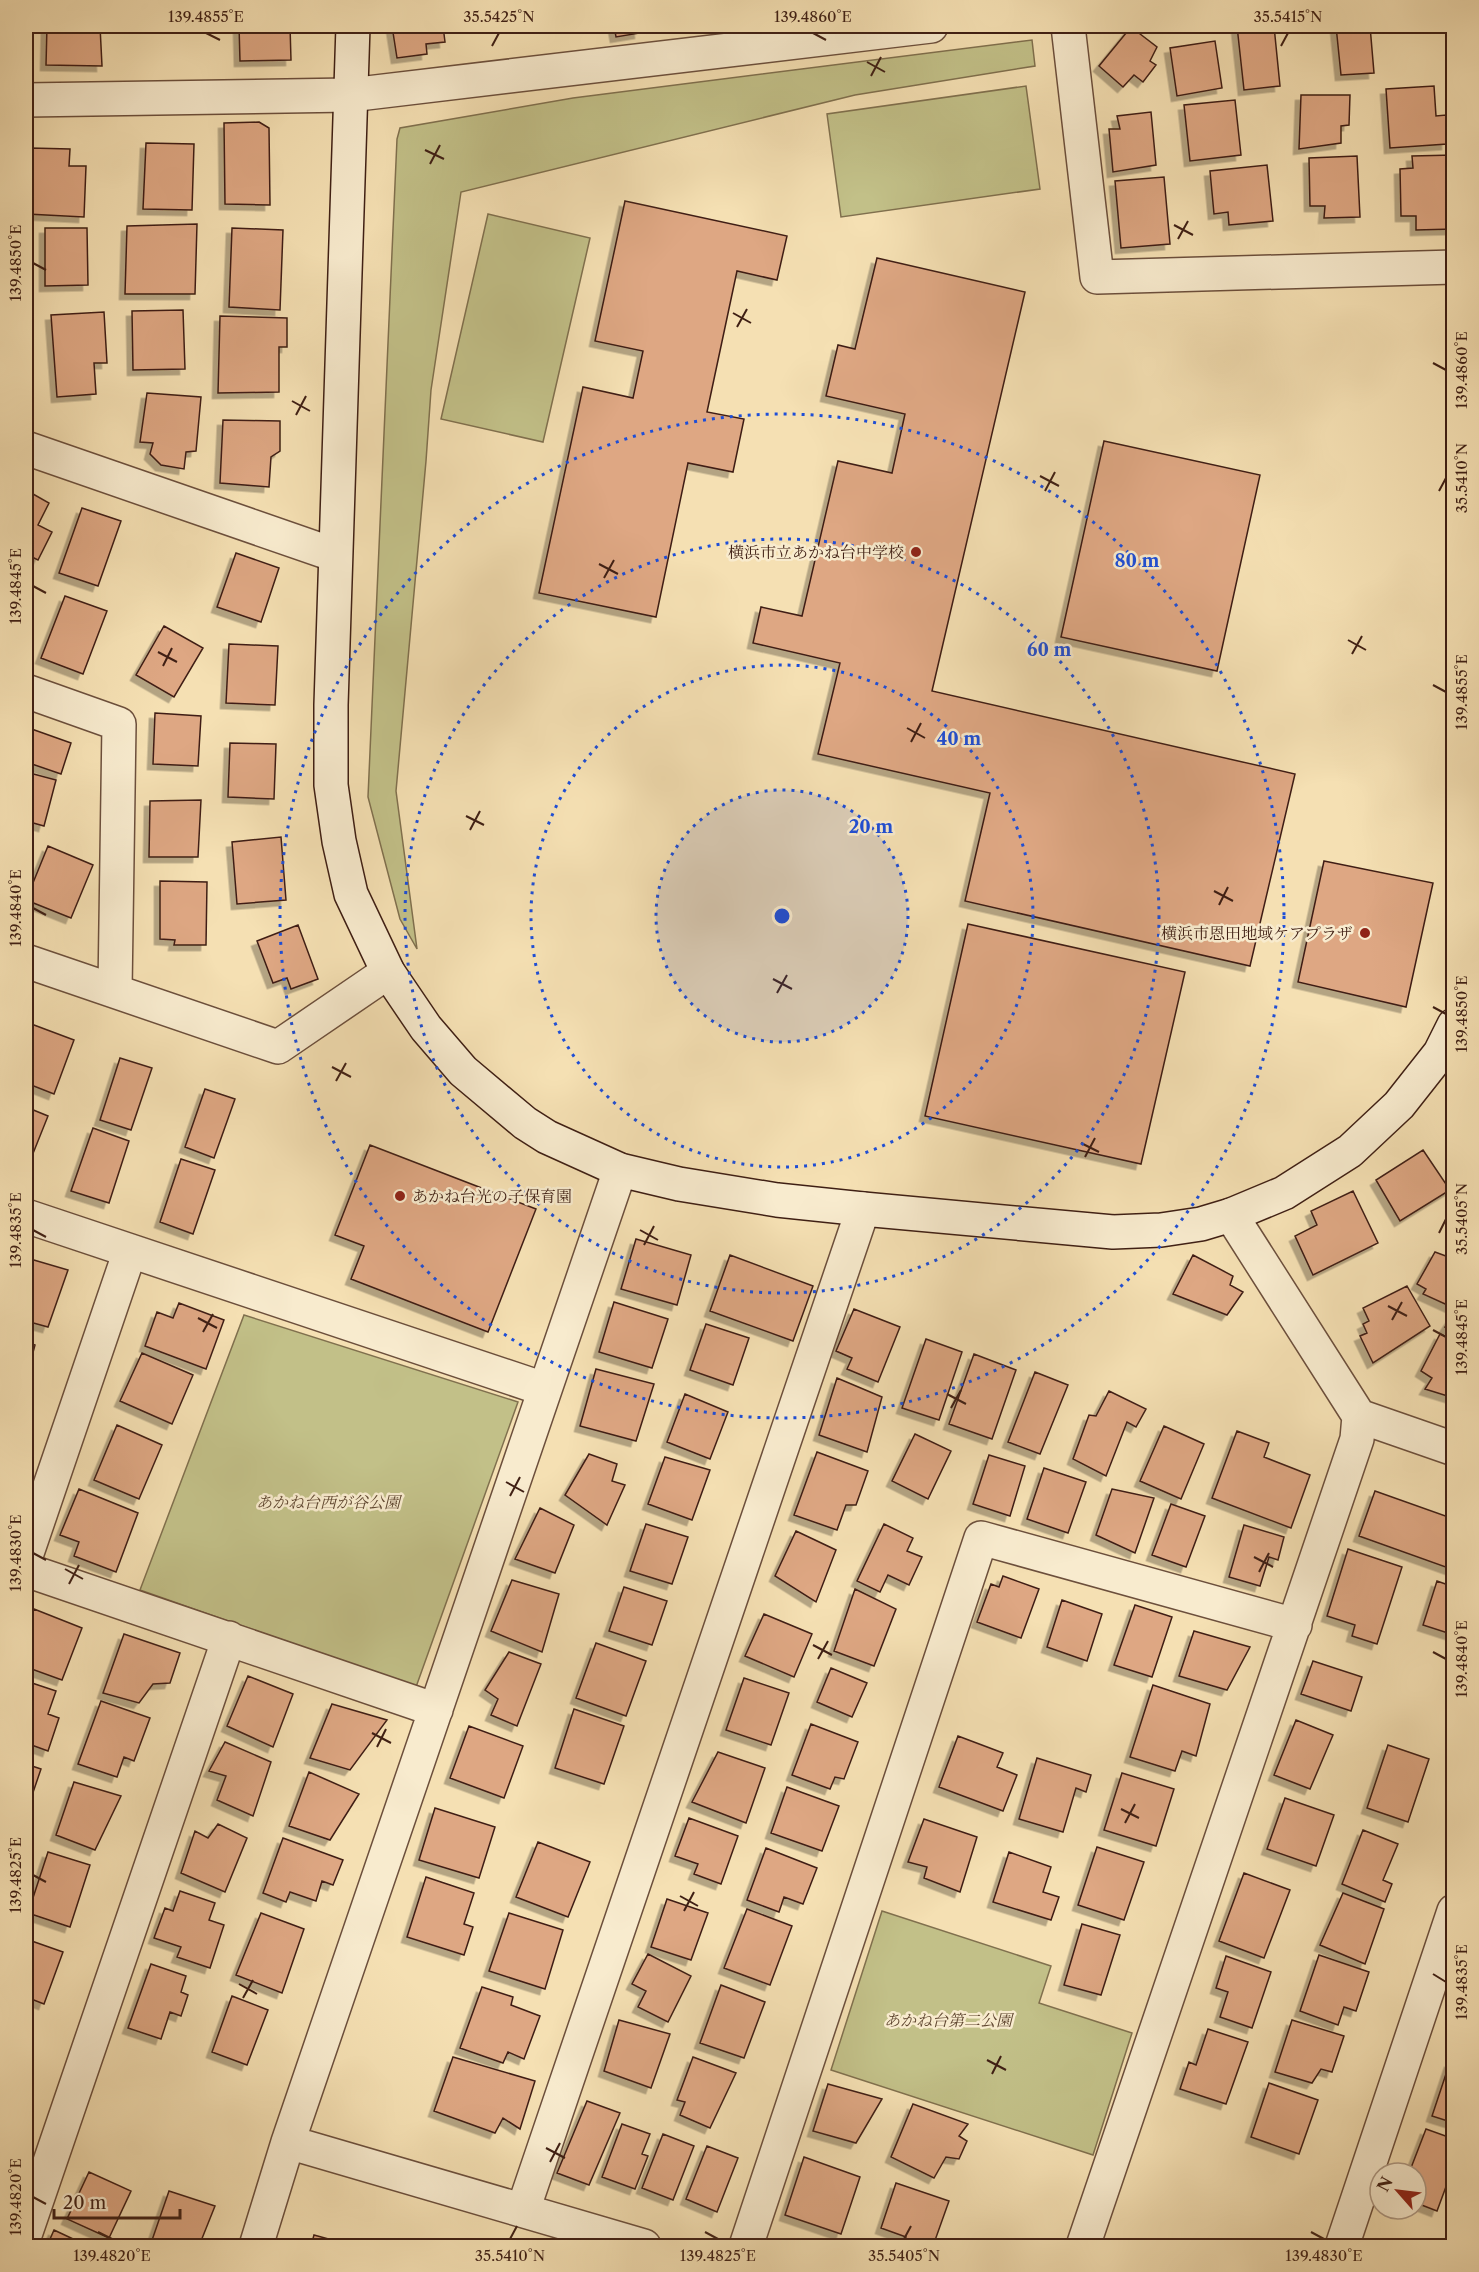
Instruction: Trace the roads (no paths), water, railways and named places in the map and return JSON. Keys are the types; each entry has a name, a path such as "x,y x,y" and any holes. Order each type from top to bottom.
{"street":[{"path":"353,26 335,555 331,705 332,785 339,841 351,894 388,972 426,1028 463,1071 525,1123 547,1137 620,1170 679,1184 777,1200 863,1209 1113,1232 1161,1230 1201,1224 1232,1215 1284,1193 1350,1152 1399,1105 1440,1053 1454,1024"},
{"path":"26,100 351,95 931,26"},
{"path":"1068,26 1097,277 1454,267"},
{"path":"26,448 335,555"},
{"path":"26,691 119,724 115,990"},
{"path":"26,961 278,1047 388,972"},
{"path":"256,2247 288,2142 620,1170"},
{"path":"523,2210 863,1209"},
{"path":"1083,2247 1358,1439 1359,1416 1232,1215"},
{"path":"26,1216 544,1389"},
{"path":"26,1556 130,1251"},
{"path":"1359,1416 1454,1449"},
{"path":"746,2247 981,1538 1295,1625"},
{"path":"26,1570 436,1710"},
{"path":"26,2232 229,1638"},
{"path":"1342,2247 1454,1911"},
{"path":"288,2142 644,2247"}],"place":[{"name":"横浜市立あかね台中学校","path":"916,552"},
{"name":"横浜市恩田地域ケアプラザ","path":"1365,933"},
{"name":"あかね台光の子保育園","path":"400,1196"}],"park label":[{"name":"あかね台西が谷公園","path":"328,1502"},
{"name":"あかね台第二公園","path":"948,2020"}]}
